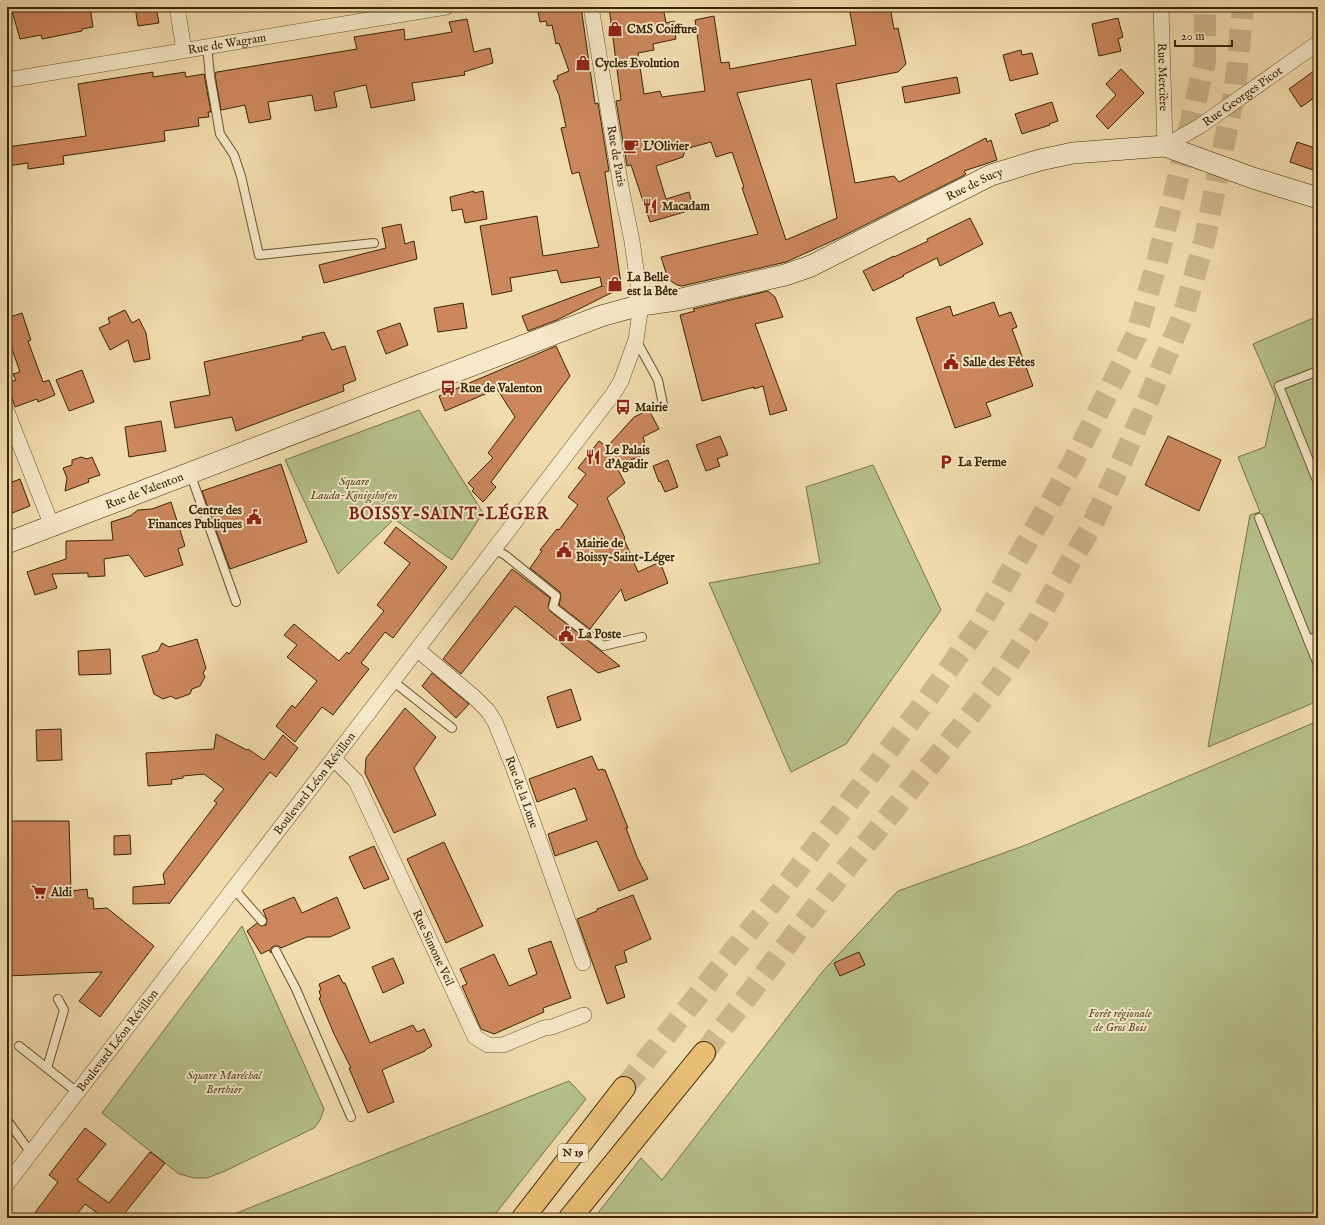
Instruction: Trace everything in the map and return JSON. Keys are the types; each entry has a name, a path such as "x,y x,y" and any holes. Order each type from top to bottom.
{"highway":[{"path":"570,1218 704,1053"},
{"name":"N 19","path":"523,1218 624,1088"}],"main road":[{"name":"Rue de Sucy","path":"641,305 677,300 785,275 811,266 991,175 1073,153 1165,146 1253,178 1318,198"},
{"name":"Rue de Valenton","path":"7,543 189,472 580,324 641,305"}],"street":[{"path":"178,7 184,50"},
{"name":"Rue de Wagram","path":"7,80 446,7"},
{"name":"Rue de Paris","path":"591,7 621,187 632,240 641,305 636,340"},
{"name":"Rue Mercière","path":"1161,7 1165,146"},
{"name":"Rue Georges Picot","path":"1165,146 1200,126 1318,43"},
{"name":"Boulevard Léon Révillon","path":"7,1184 394,682 613,394 621,381 636,340"},
{"path":"7,412 52,526"},
{"name":"Rue de la Lune","path":"418,650 474,697 488,711 495,722 514,769 582,963"},
{"name":"Rue Simone Veil","path":"334,759 356,781 475,1037 488,1045 503,1045 544,1028 552,1027 584,1015"}],"lane":[{"path":"207,46 210,76 220,134 234,155 241,176 259,255 374,242"},
{"path":"636,340 658,380 663,404"},
{"path":"1318,371 1279,386 1318,483"},
{"path":"189,472 236,602"},
{"path":"1259,518 1318,665"},
{"path":"495,550 505,555 556,596 553,607 603,646 642,637"},
{"path":"1308,640 1318,636"},
{"path":"394,682 452,728"},
{"path":"234,889 262,921"},
{"path":"276,951 296,989 351,1117"},
{"path":"47,1068 64,1010 58,999"},
{"path":"19,1046 77,1092"},
{"path":"7,1120 31,1153"}],"green space":[{"path":"1318,316 1318,701 1208,747 1250,515 1260,512 1238,457 1265,447 1276,397 1253,344"},
{"name":"Square Lauda-Königshofen","path":"419,410 483,513 452,560 394,519 338,574 285,460"},
{"path":"873,465 941,610 846,744 791,772 709,583 820,563 806,487"},
{"name":"Forêt régionale de Gros Bois","path":"1318,721 1318,1218 594,1218 641,1158 662,1180 823,971 898,891 1026,845"},
{"name":"Square Maréchal Berthier","path":"242,926 324,1109 320,1120 314,1128 225,1171 207,1178 194,1178 179,1174 102,1113"},
{"path":"569,1081 586,1099 492,1218 224,1218"}],"building":[{"path":"27,7 90,7 93,27 82,29 82,31 42,39 41,35 20,39 12,11"},
{"path":"135,7 156,7 159,23 138,26"},
{"path":"537,7 581,7 595,104 598,103 609,171 605,172 621,284 619,289 557,320 528,331 522,316 602,286 600,277 561,283 557,270 510,278 512,291 492,295 480,226 537,216 543,256 599,247 579,172 572,174 561,128 566,127 559,95 553,81 558,79 557,76 569,71 559,43 556,44 552,25 547,26 546,21 540,22"},
{"path":"609,7 663,7 666,23 674,21 676,39 653,44 654,50 638,53 644,94 660,91 662,97 705,91 695,20 714,16 721,63 729,62 730,69 856,45 849,7 890,7 894,29 898,28 906,64 898,72 836,84 855,183 894,176 899,182 986,138 987,142 991,140 997,160 964,171 966,174 963,176 841,237 786,262 682,286 677,285 668,279 661,257 758,234 742,188 744,187 732,152 716,157 711,142 685,149 683,157 656,166 666,199 689,192 693,206 688,208 688,211 650,222 631,165 627,166 616,101 621,100","holes":["811,79 837,218 786,240 737,93"]},
{"path":"1118,18 1123,37 1118,39 1121,51 1099,56 1092,24"},
{"path":"467,19 474,52 490,48 493,63 464,72 465,75 412,83 415,100 371,108 366,85 334,92 337,107 315,111 312,95 268,102 271,119 249,123 245,105 221,110 215,75 217,72 357,49 354,37 404,29 405,40 452,32 449,22"},
{"path":"1021,50 1022,55 1032,53 1038,74 1010,81 1003,55"},
{"path":"1318,68 1318,95 1301,107 1289,89"},
{"path":"1121,69 1144,93 1108,129 1096,116 1116,95 1106,84"},
{"path":"153,72 153,77 185,72 186,77 204,74 211,112 208,112 209,117 198,118 199,126 164,131 165,141 63,156 64,164 28,169 28,163 7,166 7,147 86,136 78,84"},
{"path":"957,77 960,93 905,103 902,87"},
{"path":"1052,102 1058,121 1022,134 1015,114"},
{"path":"1297,142 1318,149 1318,168 1314,167 1313,170 1290,162"},
{"path":"474,191 474,193 483,191 487,219 465,223 462,209 452,211 450,197"},
{"path":"970,218 983,244 940,266 937,258 873,291 863,271 928,241 927,239"},
{"path":"401,224 405,244 414,241 417,259 324,283 319,265 386,248 382,228"},
{"path":"768,291 775,297 783,317 755,324 787,410 770,415 763,386 702,401 680,315 695,311 693,309"},
{"name":"Salle des Fêtes","path":"994,302 999,316 1011,312 1017,327 1012,329 1033,386 986,403 991,416 955,428 916,318 950,306 953,316"},
{"path":"463,303 467,328 438,332 434,308"},
{"path":"125,310 132,323 139,319 146,333 150,359 134,362 128,340 110,350 99,328 110,323 108,318"},
{"path":"22,313 31,340 28,341 43,382 49,380 55,395 38,402 37,399 15,407 7,383 16,380 13,374 20,372 7,335 7,318"},
{"path":"400,323 408,345 386,354 377,331"},
{"path":"324,332 332,350 345,346 356,380 343,385 344,391 236,431 232,417 175,428 170,402 210,395 204,362 303,340 302,337"},
{"path":"556,346 570,376 491,482 496,487 483,502 472,491 474,489 468,483 493,458 488,453 515,417 497,389 445,411 439,396"},
{"path":"82,370 94,402 69,411 56,380"},
{"path":"649,410 659,429 643,437 648,453 616,466 625,483 607,498 638,572 660,562 668,583 625,601 621,589 590,629 559,605 561,597 560,592 530,568 542,551 540,550 557,529 559,530 578,505 568,497 586,474 578,468 599,441 607,447 634,417"},
{"path":"161,421 166,451 129,457 125,427"},
{"path":"720,436 728,455 717,459 720,466 706,471 696,445"},
{"path":"1168,436 1221,460 1199,511 1145,485"},
{"path":"81,457 87,459 92,457 100,475 88,479 89,482 65,491 67,478 63,468 72,465 72,460"},
{"path":"668,460 678,487 665,492 660,481 659,482 653,466"},
{"name":"Centre des Finances Publiques","path":"281,464 307,542 230,569 202,491"},
{"path":"20,479 30,506 7,515 7,484"},
{"path":"171,502 185,546 178,549 183,565 145,577 129,555 104,559 105,576 88,577 88,573 52,574 57,588 35,595 27,572 66,559 66,541 113,540 111,522 130,516 138,510 152,509"},
{"path":"396,527 447,567 393,638 385,632 361,663 369,669 333,715 322,707 295,742 276,726 292,705 295,708 317,681 287,657 297,645 284,635 294,624 339,661 347,652 349,654 384,611 377,605 410,563 384,543"},
{"path":"512,569 550,598 548,606 550,611 620,666 598,673 515,606 461,674 443,659"},
{"path":"197,639 206,668 203,673 205,677 200,686 192,689 190,694 176,699 171,696 163,699 154,694 142,656 158,651 162,643 169,647"},
{"path":"110,649 111,674 79,675 78,651"},
{"path":"432,673 469,704 456,718 422,686"},
{"path":"571,689 581,720 557,728 547,697"},
{"path":"405,708 436,737 414,768 436,815 394,833 365,773 366,758"},
{"path":"61,729 62,760 37,761 36,730"},
{"path":"216,734 247,750 248,749 264,760 283,735 298,748 276,777 270,772 169,904 133,904 133,887 165,884 163,874 217,803 214,801 224,789 204,774 183,776 183,778 171,780 172,784 148,786 146,753 214,749"},
{"path":"592,756 598,770 605,770 628,828 626,828 637,857 648,879 619,891 597,841 555,856 548,834 587,820 575,788 537,802 529,779"},
{"name":"Aldi","path":"7,821 69,821 71,891 87,889 88,898 93,898 94,909 107,908 154,946 100,1017 79,1001 102,972 7,976"},
{"path":"130,835 131,854 114,855 114,836"},
{"path":"444,842 483,926 446,943 407,859"},
{"path":"374,846 389,879 364,889 349,857"},
{"path":"633,895 651,939 624,951 627,962 615,966 625,997 607,1004 577,919 597,911 597,909"},
{"path":"294,897 302,913 337,897 350,928 330,937 307,937 281,948 279,946 274,946 271,948 271,953 269,950 261,954 247,931 257,923 261,926 266,925 267,920 263,910"},
{"path":"551,941 571,998 543,1008 544,1012 494,1034 481,1029 462,986 467,984 460,969 494,954 509,986 537,974 528,949"},
{"path":"859,952 865,965 840,976 834,963"},
{"path":"393,958 404,983 383,993 372,967"},
{"path":"339,975 343,983 345,983 370,1043 413,1025 417,1032 424,1029 432,1046 425,1051 382,1070 394,1102 368,1113 349,1068 351,1068 334,1034 319,998 321,997 319,991 321,990 319,984"},
{"path":"85,1128 106,1144 77,1180 109,1203 150,1152 165,1163 124,1214 130,1218 97,1218 100,1215 85,1204 74,1218 31,1218 58,1182 49,1175"}],"tunnel":[{"path":"624,1088 782,890 928,698 979,626 1071,466 1136,336 1174,195 1205,61 1205,7"},
{"path":"704,1053 828,891 999,678 1037,622 1090,529 1118,470 1184,313 1205,238 1235,89 1243,7"}],"place":[{"name":"CMS Coiffure","path":"615,29"},
{"name":"Cycles Evolution","path":"583,63"},
{"name":"L'Olivier","path":"631,146"},
{"name":"Macadam","path":"650,206"},
{"name":"La Belle est la Bête","path":"615,284"},
{"name":"Salle des Fêtes","path":"951,362"},
{"name":"Rue de Valenton","path":"448,388"},
{"name":"Mairie","path":"623,407"},
{"name":"Le Palais d'Agadir","path":"593,457"},
{"name":"La Ferme","path":"946,462"},
{"name":"Centre des Finances Publiques","path":"254,517"},
{"name":"Mairie de Boissy-Saint-Léger","path":"564,550"},
{"name":"La Poste","path":"566,634"},
{"name":"Aldi","path":"39,892"}],"district":[{"name":"BOISSY-SAINT-LÉGER","path":"449,515"}]}
